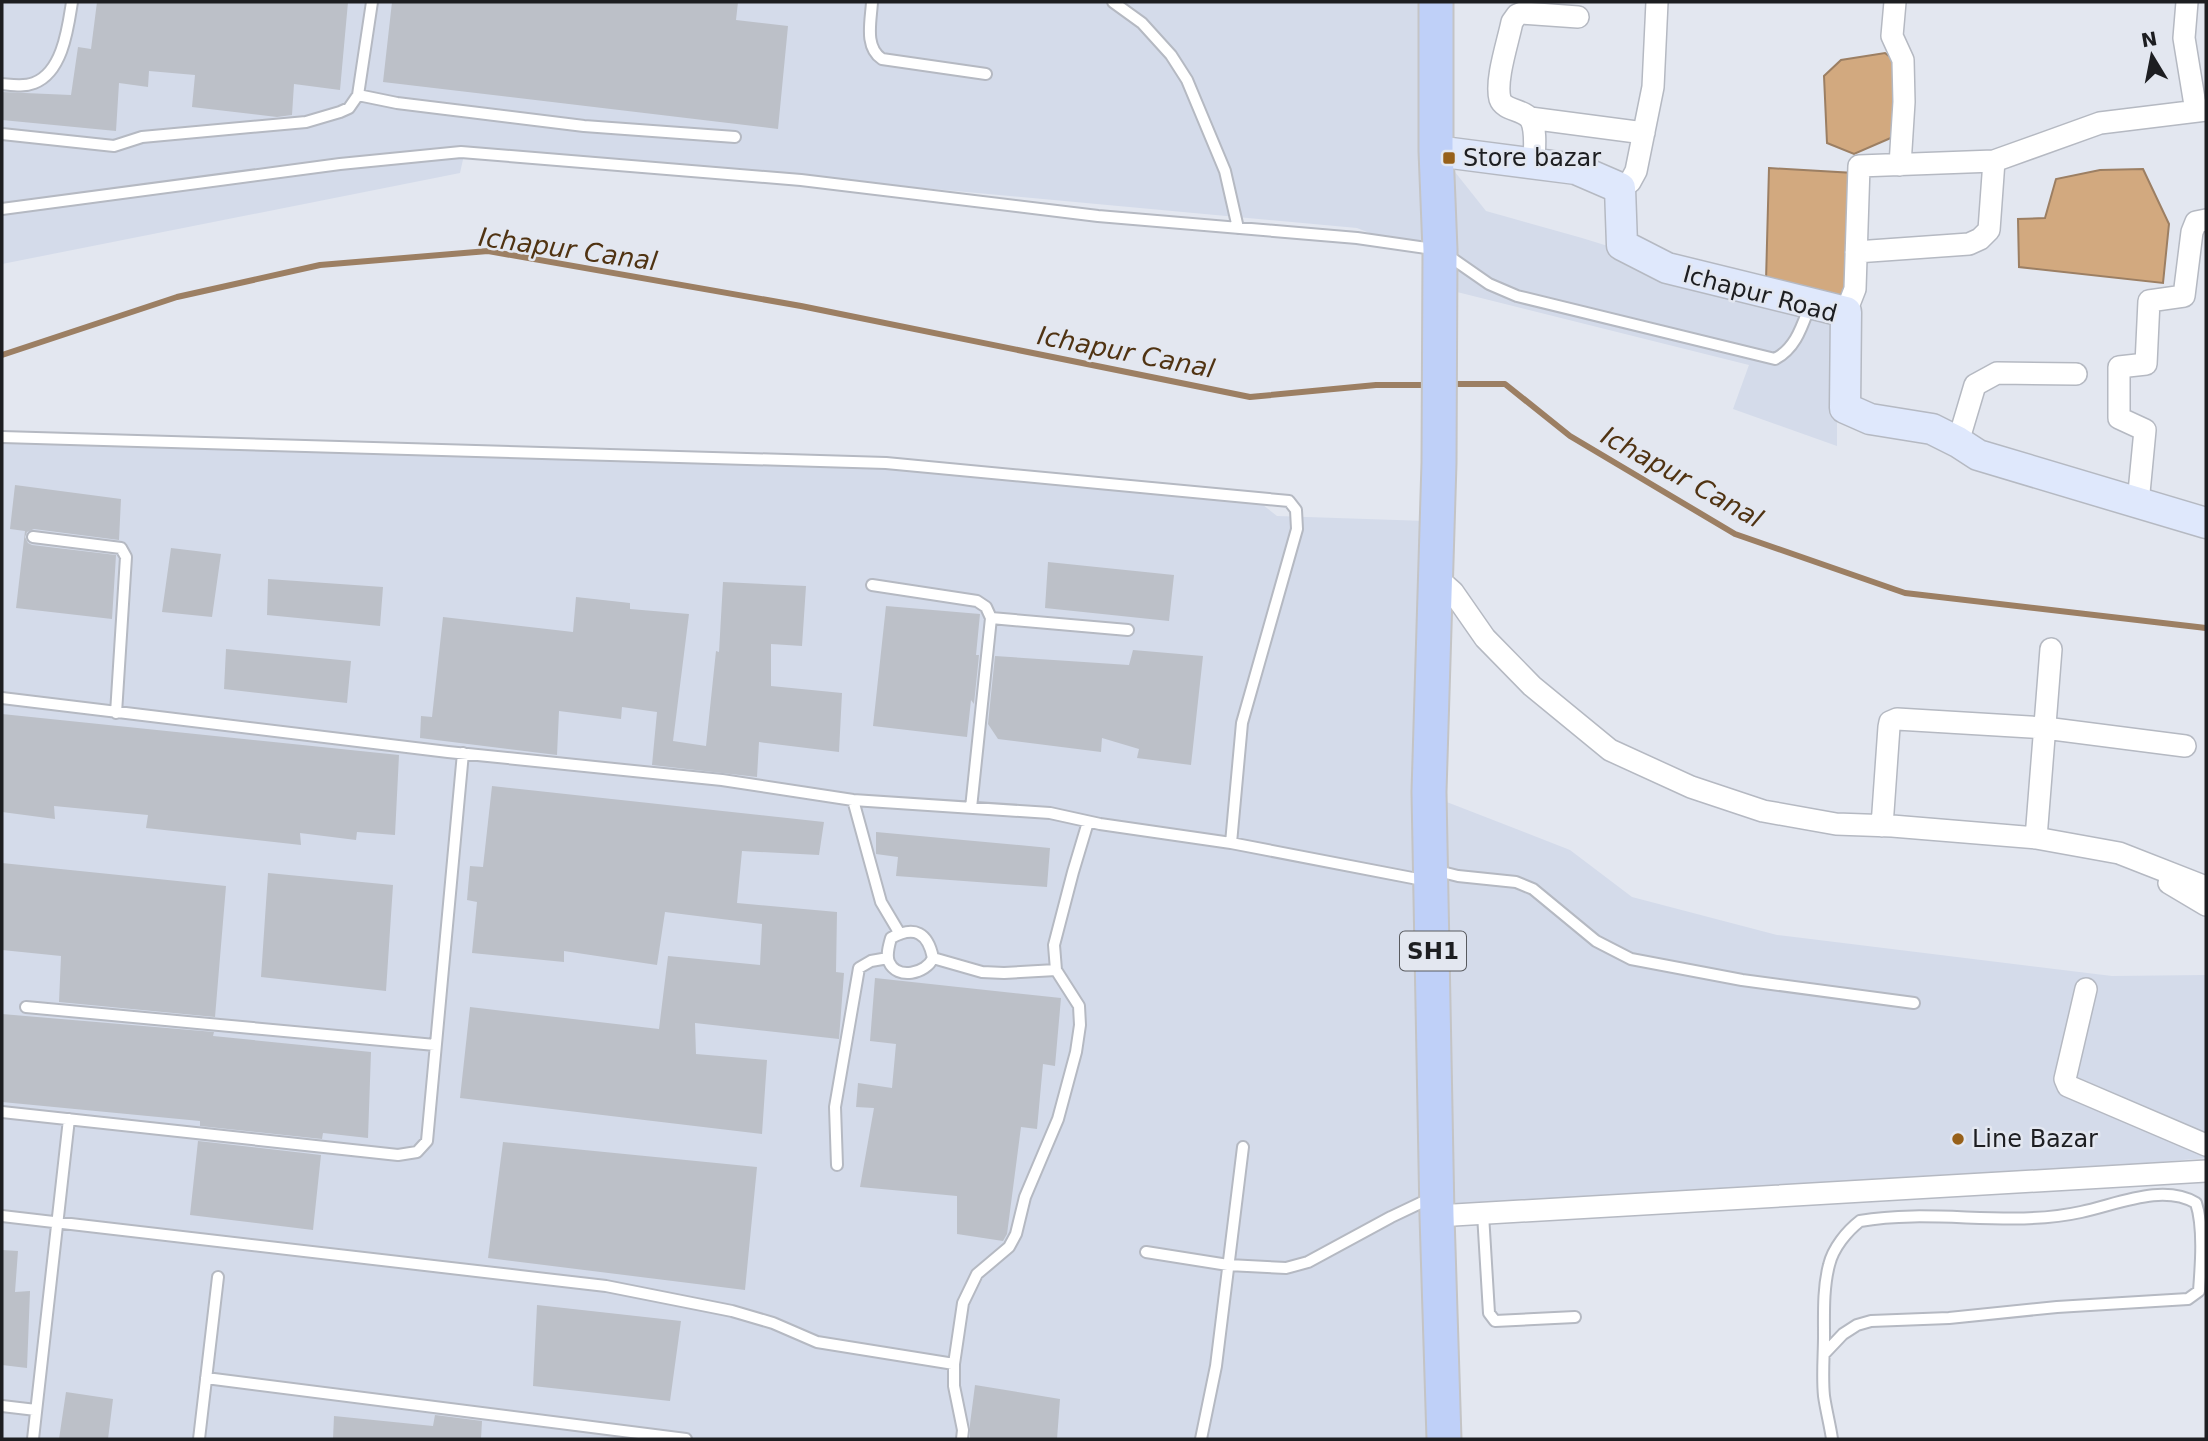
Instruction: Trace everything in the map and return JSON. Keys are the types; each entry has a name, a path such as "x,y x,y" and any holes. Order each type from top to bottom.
{"main road":[{"name":"SH1","path":"1436,2 1436,151 1440,250 1438,463 1429,792 1444,1439"}],"street":[{"path":"1436,151 1576,169 1620,188 1630,182 1636,171 1653,87 1657,2"},
{"path":"1895,2 1892,36 1903,60 1904,103 1900,165"},
{"path":"1846,312 1855,289 1858,166 1994,161 2100,123 2201,110 2184,38 2186,2"},
{"path":"1534,164 1534,128 1530,118 1503,105 1500,99 1501,74 1512,22 1522,13 1578,17"},
{"path":"1530,118 1644,133"},
{"path":"1856,252 1969,244 1980,239 1989,230 1994,161"},
{"name":"Ichapur Road","path":"1620,188 1622,245 1667,268 1846,312 1845,408 1870,419 1932,429 1978,455 2206,523"},
{"path":"2138,503 2145,430 2119,418 2119,367 2146,364 2149,301 2184,296 2192,232 2196,222 2206,220"},
{"path":"1958,442 1975,385 1997,373 2076,374"},
{"path":"1435,576 1453,592 1485,638 1532,686 1610,750 1691,787 1763,811 1836,824 2036,838 2119,853 2206,887"},
{"path":"2036,838 2051,649"},
{"path":"1882,826 1890,722 1896,719 2045,728 2185,746"},
{"path":"2119,853 2206,905"},
{"path":"2086,989 2065,1079 2068,1086 2206,1145"},
{"path":"1437,1206 1483,1214 2206,1171"}],"lane":[{"path":"2,84 19,86 35,83 46,75 67,38 72,2"},
{"path":"2,134 114,146 142,137 313,120 341,112 349,108 358,95 372,2"},
{"path":"872,2 870,40 874,54 882,59 986,74"},
{"path":"1113,2 1142,23 1171,55 1187,80 1225,171 1238,228"},
{"path":"358,95 397,103 584,126 735,137"},
{"path":"2,209 340,164 461,152 801,180 1098,216 1357,238 1440,250 1489,284 1517,296 1775,359 1784,354 1796,340 1811,303"},
{"path":"2,437 886,463 1289,501 1296,510 1297,529 1242,723 1231,843"},
{"path":"33,537 121,548 124,551 126,557 116,713"},
{"path":"872,585 977,601 986,607 991,618 971,808"},
{"path":"991,618 1128,631"},
{"path":"2,698 463,753 722,780 853,800 1050,813 1088,822 1431,875 1516,882 1545,898 1596,941 1631,959 1742,980 1914,1003"},
{"path":"2,1112 398,1155 417,1152 427,1141 463,753"},
{"path":"853,800 881,902 900,934"},
{"path":"962,1439 963,1430 954,1386 954,1364 963,1303 977,1274 1009,1247 1016,1234 1025,1197 1058,1119 1076,1052 1080,1024 1079,1006 1056,970 1054,945 1088,822"},
{"path":"908,932 923,936 930,945 933,958 930,965 919,972 909,973 897,970 888,958 891,938 908,932"},
{"path":"837,1165 835,1107 859,968 872,961 888,958"},
{"path":"933,958 982,972 1056,970"},
{"path":"26,1007 435,1045"},
{"path":"33,1439 69,1119"},
{"path":"1201,1439 1216,1366 1243,1147"},
{"path":"1824,1354 1843,1334 1857,1325 1871,1321 1949,1318 2057,1307 2188,1299 2199,1290 2200,1279 2200,1215 2196,1203 2186,1197 2161,1195 2078,1213 2033,1217 1931,1217 1860,1221 1836,1249 1829,1264 1825,1298 1824,1354 1824,1395 1832,1439"},
{"path":"1146,1252 1228,1265 1286,1268 1308,1262 1391,1217 1437,1206"},
{"path":"1483,1214 1489,1313 1495,1321 1575,1317"},
{"path":"2,1216 606,1286 732,1311 773,1323 817,1342 954,1364"},
{"path":"199,1439 218,1277"},
{"path":"206,1378 686,1439"},
{"path":"2,1406 36,1410"}],"shaded area":[{"path":"2,2 1437,2 1435,259 1357,228 466,146 460,173 2,264"},
{"path":"1885,53 1894,60 1893,137 1854,154 1827,143 1824,76 1841,60"},
{"path":"1451,167 1486,211 1837,317 1837,446 1733,409 1749,365 1453,291"},
{"path":"1769,168 1854,173 1847,286 1838,299 1766,281"},
{"path":"2143,169 2169,224 2163,283 2019,267 2018,219 2045,218 2056,179 2100,170"},
{"path":"2,440 899,466 1258,501 1277,516 1426,521 1438,1439 2,1439"},
{"path":"1439,799 1570,850 1632,897 1777,935 2112,976 2206,975 2206,1158 1915,1183 1444,1209"}],"building":[{"path":"97,2 348,2 340,90 294,84 292,115 277,117 192,107 195,75 149,71 148,87 119,83 116,131 2,120 2,92 71,95 78,47 91,49"},
{"path":"392,2 738,2 736,20 788,26 778,129 383,82"},
{"path":"15,485 121,499 119,540 34,529 27,532 25,537 32,545 116,555 112,619 16,608 25,531 10,529"},
{"path":"171,548 221,554 212,617 162,612"},
{"path":"1048,562 1174,575 1169,621 1045,608"},
{"path":"268,579 383,587 380,626 267,615"},
{"path":"723,582 806,586 802,646 771,644 771,686 842,693 839,752 759,742 757,777 652,765 657,712 622,707 621,719 559,711 557,755 420,738 421,716 432,717 443,617 573,632 576,597 630,603 630,609 689,614 673,741 706,746 716,651 719,652"},
{"path":"886,606 980,614 974,704 971,700 967,737 873,726"},
{"path":"226,649 351,661 347,703 224,689"},
{"path":"1133,650 1203,656 1191,765 1137,758 1139,749 1102,738 1101,752 998,739 988,724 995,656 1129,665"},
{"path":"2,714 399,755 395,835 357,832 356,840 300,833 301,845 146,828 148,815 54,806 55,819 2,812"},
{"path":"492,786 824,822 819,855 742,851 737,903 837,912 836,972 844,973 839,1039 695,1023 696,1054 767,1060 762,1134 460,1098 470,1007 659,1029 668,956 760,965 762,924 665,912 657,965 564,951 564,962 472,953 477,902 467,900 470,866 483,867"},
{"path":"876,832 1050,848 1047,887 896,876 898,857 876,854"},
{"path":"2,863 226,886 215,1017 59,1002 61,956 2,950"},
{"path":"268,873 393,885 386,991 261,977"},
{"path":"875,978 1061,998 1055,1066 1043,1064 1037,1129 1021,1127 1007,1234 1003,1241 957,1234 957,1196 860,1187 874,1108 856,1107 858,1083 892,1088 896,1044 870,1041"},
{"path":"2,1014 214,1032 213,1036 371,1052 368,1138 323,1133 322,1139 200,1126 200,1121 2,1102"},
{"path":"198,1141 321,1155 313,1230 190,1215"},
{"path":"503,1142 757,1167 745,1290 488,1258"},
{"path":"2,1250 18,1251 15,1292 30,1291 27,1368 2,1365"},
{"path":"537,1305 681,1321 670,1401 533,1386"},
{"path":"975,1385 1060,1399 1057,1439 970,1439"},
{"path":"66,1392 113,1399 108,1439 59,1439"},
{"path":"435,1415 482,1421 481,1439 333,1439 334,1416 433,1426"}],"waterway":[{"name":"Ichapur Canal","path":"2,355 177,297 320,265 488,251 801,306 1250,397 1376,385 1428,385"},
{"name":"Ichapur Canal","path":"1450,384 1505,384 1570,436 1735,534 1905,593 2206,628"}],"place":[{"name":"Store bazar","path":"1449,158"},
{"name":"Line Bazar","path":"1958,1139"}]}
